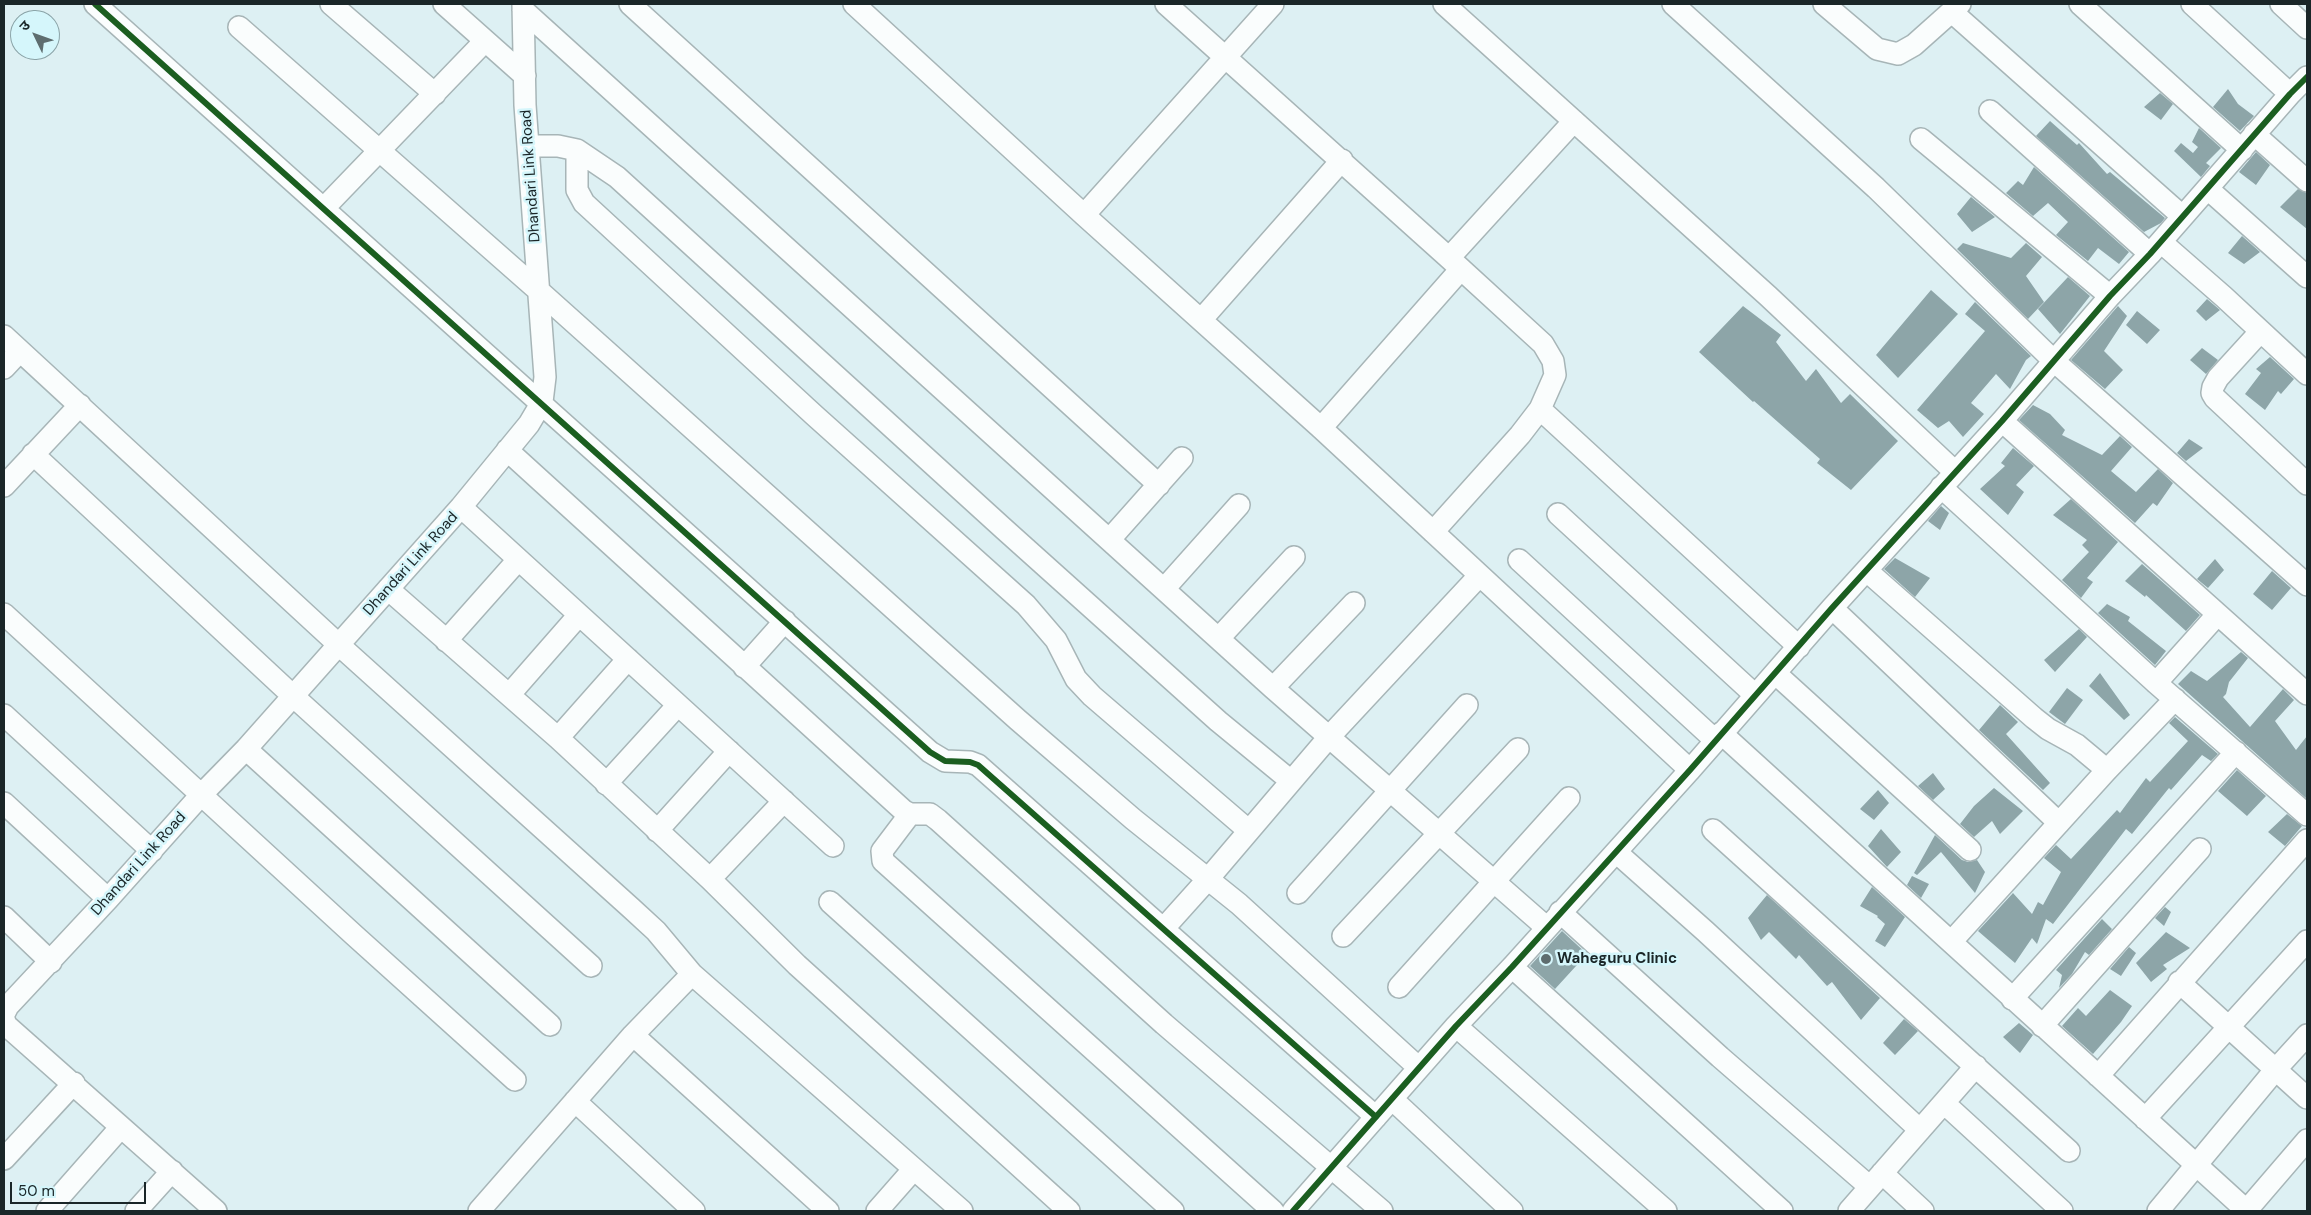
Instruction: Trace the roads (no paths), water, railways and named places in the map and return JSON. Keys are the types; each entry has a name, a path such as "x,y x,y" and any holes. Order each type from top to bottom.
{"street":[{"path":"95,4 542,402 930,752 945,761 970,762 978,765 1376,1117"},
{"path":"331,4 435,94"},
{"path":"444,4 525,76"},
{"path":"630,4 1158,485"},
{"path":"854,4 1320,428 1690,770"},
{"path":"1166,4 1342,160 1543,344 1553,361 1555,375 1540,409 1520,435 1433,532"},
{"path":"1084,215 1273,4"},
{"path":"1444,4 1775,302 1948,480 2156,683 2307,815"},
{"path":"1673,4 1876,188 2054,361 2307,586"},
{"path":"1824,4 1871,44 1888,52 1898,54 1914,45 1956,8 2182,216"},
{"path":"2080,4 2248,142 2307,181"},
{"path":"2192,4 2290,94"},
{"path":"2281,4 2307,28"},
{"path":"523,7 1273,688 1494,881 1553,919 1720,1057 1876,1180 1923,1211"},
{"name":"Dhandari Link Road","path":"4,1014 8,1006 51,962 201,795 246,749 461,507 529,424 542,402 545,378 528,146 523,7"},
{"path":"239,27 539,291 1018,720 1133,819 1239,904 1419,1068"},
{"path":"324,208 485,41"},
{"path":"1293,1211 1456,1026 1512,967 1553,919 1690,770 1832,608 1868,571 2002,421 2110,296 2307,77"},
{"path":"1990,111 2155,248 2224,297 2307,374"},
{"path":"1320,428 1574,121"},
{"path":"1922,139 2110,296"},
{"path":"528,146 558,146 578,150 595,160 624,183 1040,562 1218,720 1291,781"},
{"path":"578,150 577,190 584,203 814,416 1026,604 1056,640 1076,679 1092,696 1248,830"},
{"path":"1201,320 1342,160"},
{"path":"2208,188 2307,276"},
{"path":"2260,332 2218,378 2212,393 2215,398 2307,484"},
{"path":"4,336 339,645 656,931 692,974 962,1211"},
{"path":"4,368 20,351"},
{"path":"4,486 80,405"},
{"path":"1540,409 1799,647"},
{"path":"2002,421 2307,694"},
{"path":"507,450 904,811 910,814 930,814 938,820 1164,1024 1332,1166 1382,1211"},
{"path":"33,454 293,696 590,966"},
{"path":"1110,539 1182,458"},
{"path":"1164,589 1239,505"},
{"path":"461,507 833,846"},
{"path":"1558,514 1755,695"},
{"path":"1219,638 1294,557"},
{"path":"446,641 518,560"},
{"path":"1519,560 1951,942 2246,1211 2307,1140"},
{"path":"1868,571 2034,718 2048,729 2078,745 2107,770"},
{"path":"1164,928 1329,737 1479,576"},
{"path":"388,589 558,738 710,879 797,965 1070,1211"},
{"path":"1273,688 1354,603"},
{"path":"1832,608 2059,823"},
{"path":"4,614 515,1080"},
{"path":"509,696 579,615"},
{"path":"2156,683 2217,615"},
{"path":"744,666 785,621"},
{"path":"558,738 628,659"},
{"path":"1775,673 1970,850"},
{"path":"1951,942 2107,770 2175,699"},
{"path":"606,784 678,705"},
{"path":"1298,893 1467,705"},
{"path":"4,715 152,851"},
{"path":"1343,936 1518,748"},
{"path":"246,749 550,1025"},
{"path":"657,831 729,751"},
{"path":"2012,999 2236,752"},
{"path":"1399,987 1569,798"},
{"path":"710,879 784,801"},
{"path":"4,803 108,899"},
{"path":"910,814 882,851 883,861 1274,1211"},
{"path":"1713,830 2069,1152"},
{"path":"2098,1076 2179,982 2307,840"},
{"path":"2042,1026 2200,849"},
{"path":"1616,852 1705,931 1920,1130"},
{"path":"830,902 1173,1211"},
{"path":"4,917 51,962"},
{"path":"2145,1119 2307,941"},
{"path":"1512,967 1782,1211"},
{"path":"479,1211 633,1035 692,974"},
{"path":"2179,982 2307,1098"},
{"path":"4,1019 6,1025 74,1083 216,1211"},
{"path":"1456,1026 1666,1211"},
{"path":"633,1035 828,1211"},
{"path":"2158,1211 2276,1069 2307,1035"},
{"path":"1849,1211 1976,1066"},
{"path":"4,1159 74,1083"},
{"path":"1392,1099 1512,1211"},
{"path":"575,1101 694,1211"},
{"path":"1944,1103 2062,1211"},
{"path":"47,1211 121,1127"},
{"path":"878,1211 914,1170"},
{"path":"136,1211 172,1171"}],"place":[{"name":"Waheguru Clinic","path":"1546,959"}]}
